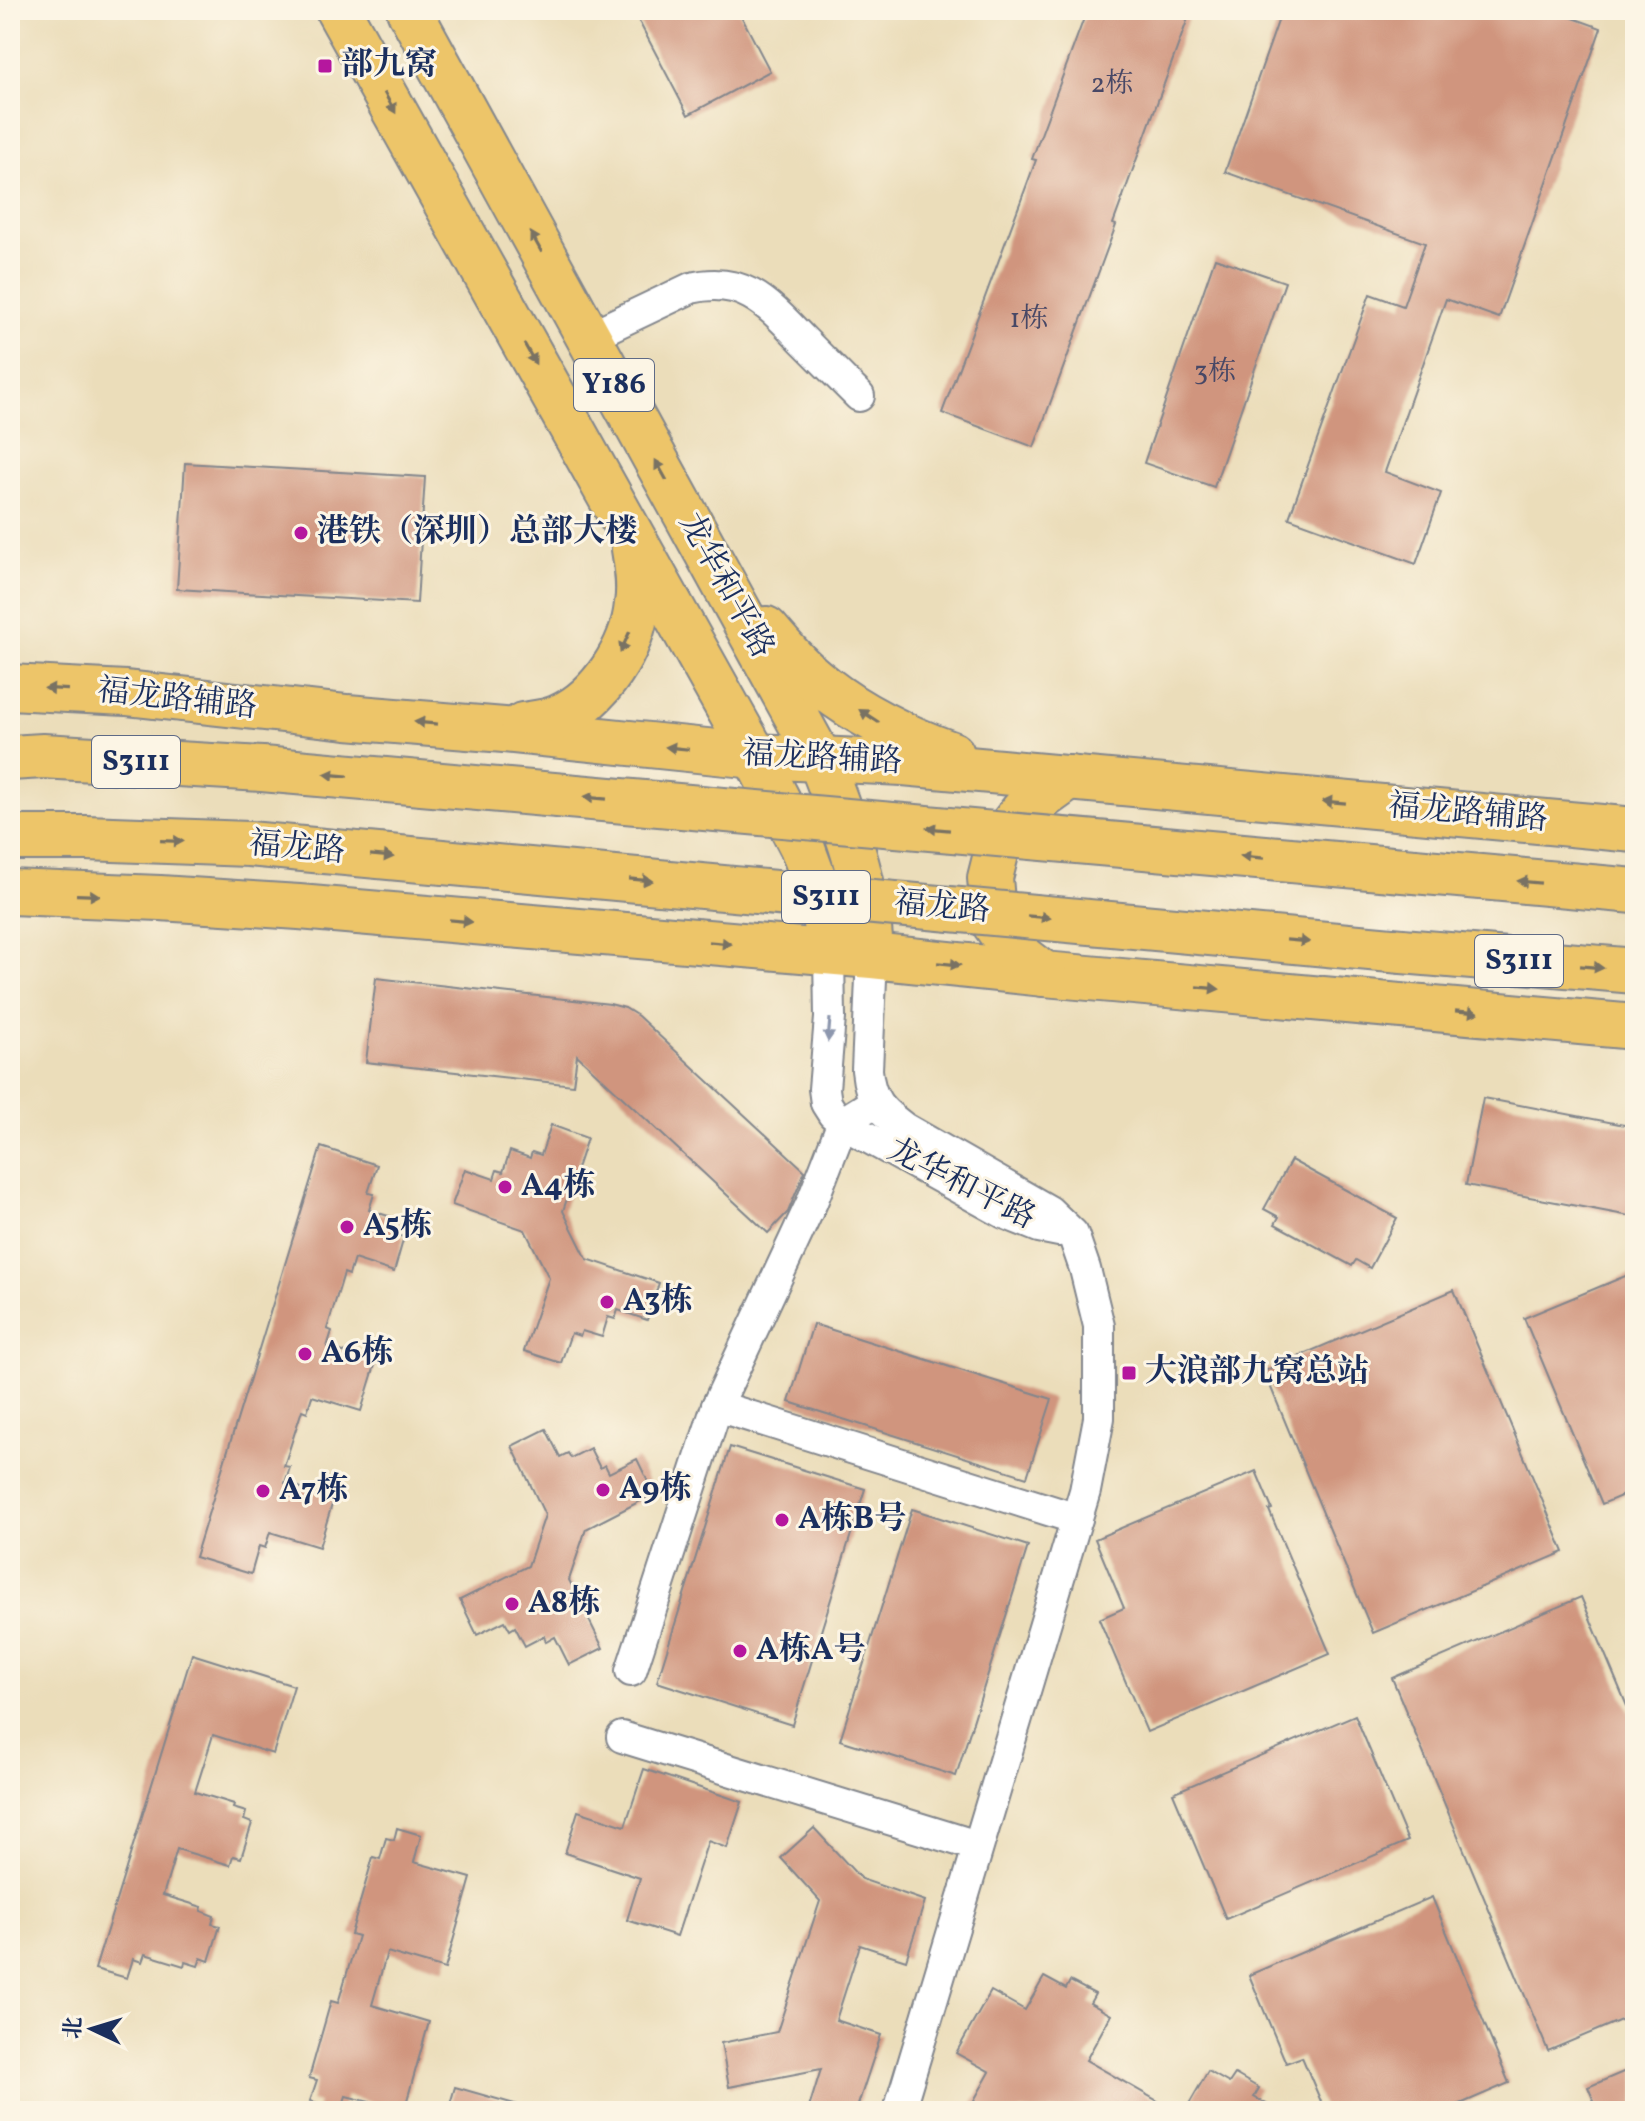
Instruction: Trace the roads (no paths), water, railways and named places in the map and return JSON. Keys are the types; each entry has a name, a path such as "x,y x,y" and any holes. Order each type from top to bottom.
{"main road":[{"name":"龙华和平路","path":"338,10 755,756 802,847 824,906 829,953"},
{"name":"龙华和平路","path":"409,10 820,759 862,882 872,956"},
{"path":"504,730 558,718 585,702 608,674 630,635 637,605 638,576 633,538"},
{"path":"718,575 780,646 823,687 881,724 920,743 1019,774"},
{"name":"福龙路辅路","path":"10,687 126,693 755,756 903,763 1635,830"},
{"name":"S3111","path":"10,758 43,756 262,769 1635,891"},
{"path":"1044,974 1015,952 994,923 990,878 999,842 1023,811 1069,778"},
{"name":"福龙路","path":"10,838 249,844 1635,971"},
{"path":"10,892 284,906 872,956 1635,1027"}],"street":[{"path":"588,337 691,288 707,284 726,285 749,292 768,304 859,396"},
{"name":"龙华和平路","path":"829,953 830,1018 824,1089 826,1103 833,1114 1004,1213 1039,1227 1073,1234"},
{"name":"龙华和平路","path":"872,956 867,1070 875,1102 904,1128 1049,1211 1073,1234"},
{"path":"631,1671 717,1406 812,1202 843,1122 875,1102"},
{"path":"899,2111 1077,1519 1095,1442 1099,1418 1099,1326 1073,1234"},
{"path":"717,1406 1077,1519"},
{"path":"622,1737 977,1846"}],"place":[{"name":"部九窝","path":"325,66"},
{"name":"港铁（深圳）总部大楼","path":"301,533"},
{"name":"A4栋","path":"505,1187"},
{"name":"A5栋","path":"347,1227"},
{"name":"A3栋","path":"607,1302"},
{"name":"A6栋","path":"305,1354"},
{"name":"大浪部九窝总站","path":"1129,1373"},
{"name":"A9栋","path":"603,1490"},
{"name":"A7栋","path":"263,1491"},
{"name":"A栋B号","path":"782,1520"},
{"name":"A8栋","path":"512,1604"},
{"name":"A栋A号","path":"740,1651"}]}
